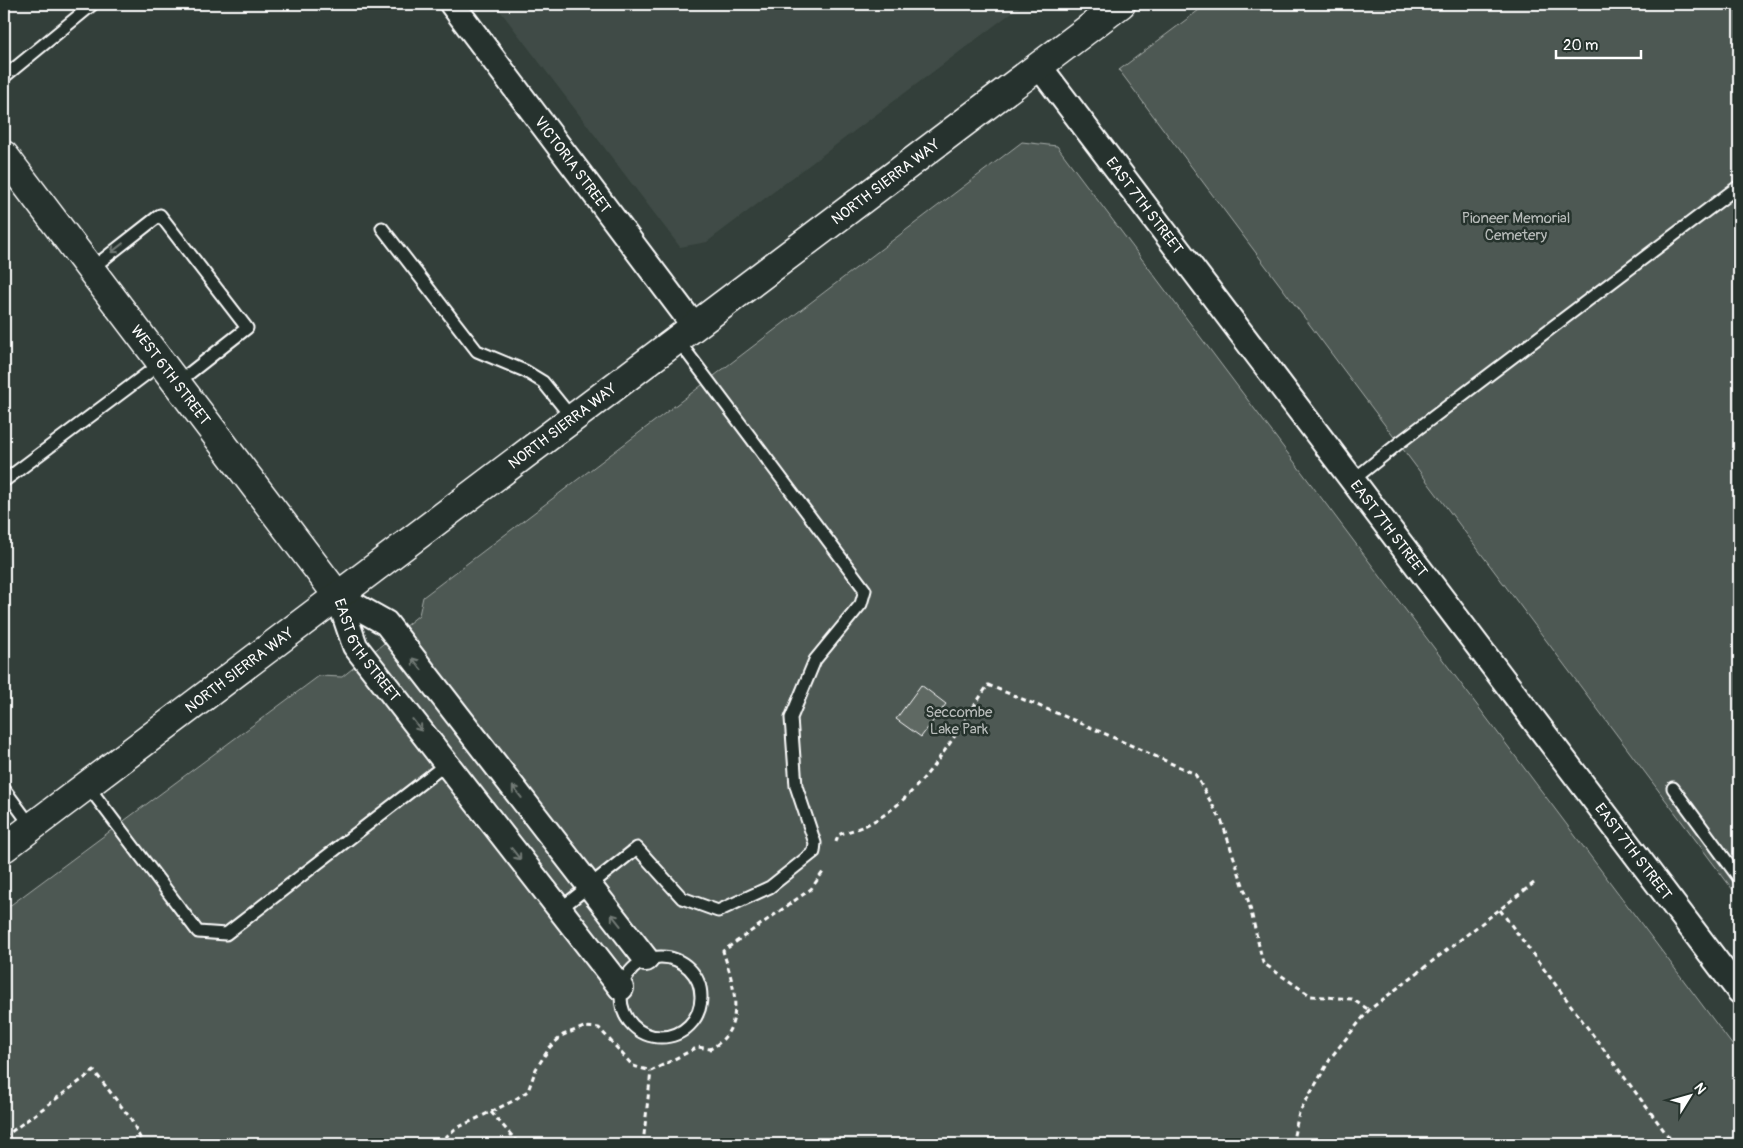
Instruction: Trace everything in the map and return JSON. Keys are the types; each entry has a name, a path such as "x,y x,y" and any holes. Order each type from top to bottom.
{"street":[{"name":"VICTORIA STREET","path":"452,4 685,333"},
{"name":"NORTH SIERRA WAY","path":"4,848 1121,4"},
{"name":"EAST 7TH STREET","path":"1039,66 1739,991"},
{"name":"WEST 6TH STREET","path":"4,154 338,596"},
{"name":"EAST 6TH STREET","path":"338,596 386,623 646,959"},
{"name":"EAST 6TH STREET","path":"338,596 355,646 621,988"}],"lane":[{"path":"4,77 93,4"},
{"path":"1353,480 1399,443 1739,186"},
{"path":"4,481 169,373 248,328 160,215 90,269"},
{"path":"382,228 477,351 525,371 542,382 572,418"},
{"path":"560,909 638,848 682,898 718,911 770,887 814,852 815,843 796,786 791,718 815,660 861,604 865,590 685,333"},
{"path":"86,785 198,932 226,934 446,764"},
{"path":"1672,788 1739,878"},
{"path":"4,789 32,826"},
{"path":"659,956 673,958 685,964 694,973 700,985 702,999 699,1012 692,1024 682,1032 670,1037 656,1037 643,1034 632,1026 624,1015 621,1002 621,988 626,976 635,966 646,959 659,956"}],"path":[{"path":"835,844 838,835 870,824 904,800 932,767 988,685 1083,724 1195,774 1222,822 1249,903 1263,963 1311,996 1352,999 1369,1010"},
{"path":"438,1144 455,1129 511,1102 528,1090 536,1069 550,1047 563,1035 584,1027 599,1028 633,1066 651,1071 698,1047 710,1049 720,1043 730,1029 736,1010 733,981 723,952 811,888 826,869"},
{"path":"1292,1144 1299,1113 1332,1056 1369,1010 1534,883"},
{"path":"1500,910 1674,1144"},
{"path":"4,1137 94,1071 131,1119 143,1144"},
{"path":"643,1144 651,1071"},
{"path":"491,1112 518,1144"}],"shaded area":[{"path":"495,4 1023,4 707,242 680,247"}],"green space":[{"name":"Pioneer Memorial Cemetery","path":"1207,4 1739,4 1739,898 1119,70"},
{"name":"Seccombe Lake Park","path":"1022,142 1057,146 1739,1054 1739,1144 4,1144 4,910 319,676 342,677 419,615 423,597"}],"building":[{"path":"921,685 946,704 921,737 896,719"}]}
